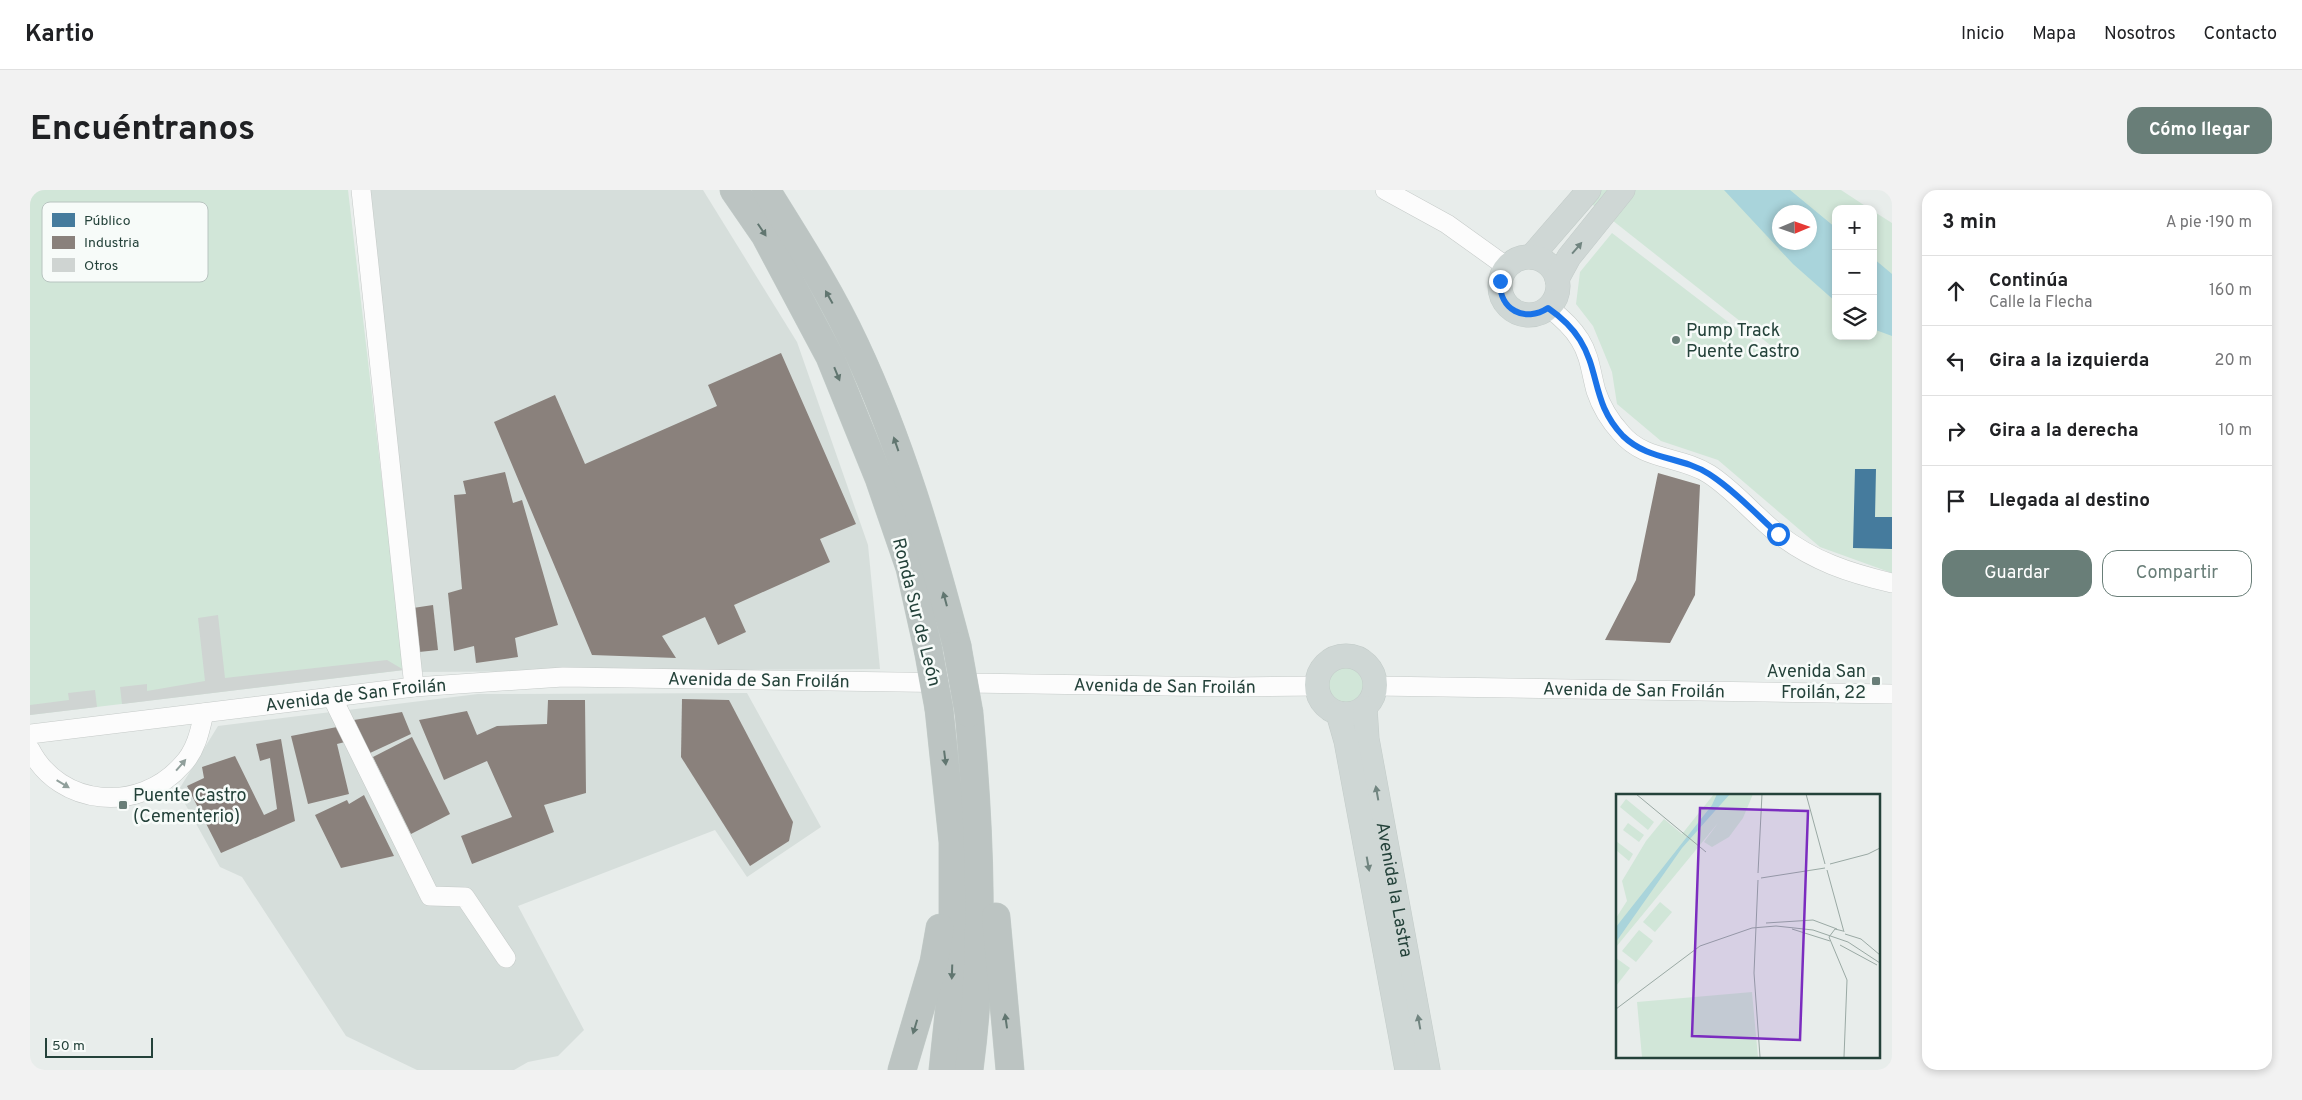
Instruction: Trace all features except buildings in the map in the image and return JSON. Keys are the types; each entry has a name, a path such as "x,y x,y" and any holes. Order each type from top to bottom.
{"highway":[{"name":"Ronda Sur de León","path":"734,190 765,235 830,357 879,478 910,568 939,709 953,842 952,976 943,1070"},
{"name":"Ronda Sur de León","path":"766,190 855,344 891,429 930,540 958,646 969,713 973,760 980,908 978,991 969,1070"},
{"path":"973,760 990,834 1000,975 1010,1070"},
{"path":"902,1070 934,962 953,842"}],"main road":[{"path":"1557,280 1548,264 1532,257 1514,261 1507,267 1500,281 1500,289 1502,296 1511,309 1518,313 1533,315 1548,308 1557,295 1557,280 1569,257 1602,219 1623,190"},
{"path":"1532,257 1584,196"},
{"path":"1340,656 1351,656 1362,660 1369,667 1374,676 1376,686 1374,694 1365,708 1352,714 1338,713 1327,708 1320,698 1317,686 1318,676 1329,661 1340,656"},
{"name":"Avenida la Lastra","path":"1365,708 1372,765 1428,1070"},
{"name":"Avenida la Lastra","path":"1338,713 1346,741 1407,1070"}],"street":[{"path":"361,190 414,687"},
{"path":"1384,190 1447,224 1507,267"},
{"path":"1548,308 1566,322 1581,340 1602,405 1622,435 1636,447 1652,455 1709,474 1778,534 1824,562 1849,574 1892,583"},
{"name":"Avenida de San Froilán","path":"30,734 414,687 563,676 1233,687 1317,686"},
{"name":"Avenida de San Froilán","path":"1376,686 1892,694"},
{"path":"332,697 430,896 466,897 506,958"},
{"path":"30,749 35,759 60,784 92,797 125,798 160,785 183,765 198,739 204,713"}],"shaded area":[{"path":"364,190 703,190 797,342 868,545 880,669 413,672"},
{"path":"747,693 821,827 747,877 715,830 518,906 584,1030 558,1056 528,1062 514,1070 417,1070 346,1036 242,877 220,867 178,791 218,726 478,694"}],"green space":[{"path":"30,190 348,190 404,670 30,715"},
{"path":"1574,190 1841,190 1864,205 1832,205 1832,340 1877,340 1877,214 1892,223 1892,573 1820,547 1718,460 1661,441 1617,404 1612,372 1593,326 1576,304 1580,272 1612,233 1770,354 1774,348"},
{"path":"1346,663 1358,667 1364,673 1368,685 1364,697 1358,703 1346,707 1334,703 1328,697 1324,685 1328,673 1334,667"}],"water":[{"path":"1724,190 1790,190 1808,205 1772,205 1772,241"},
{"path":"1817,212 1832,225 1832,298 1780,250 1817,250"},
{"path":"1877,261 1892,274 1892,336 1877,330"}],"place":[{"name":"Pump Track Puente Castro","path":"1676,340"},
{"name":"Avenida San Froilán, 22","path":"1876,681"},
{"name":"Puente Castro (Cementerio)","path":"123,805"}],"route":[{"path":"1500,281 1502,296 1511,309 1525,315 1533,315 1548,308 1566,322 1581,340 1602,405 1622,435 1636,447 1652,455 1698,468 1709,474 1778,534"}]}
